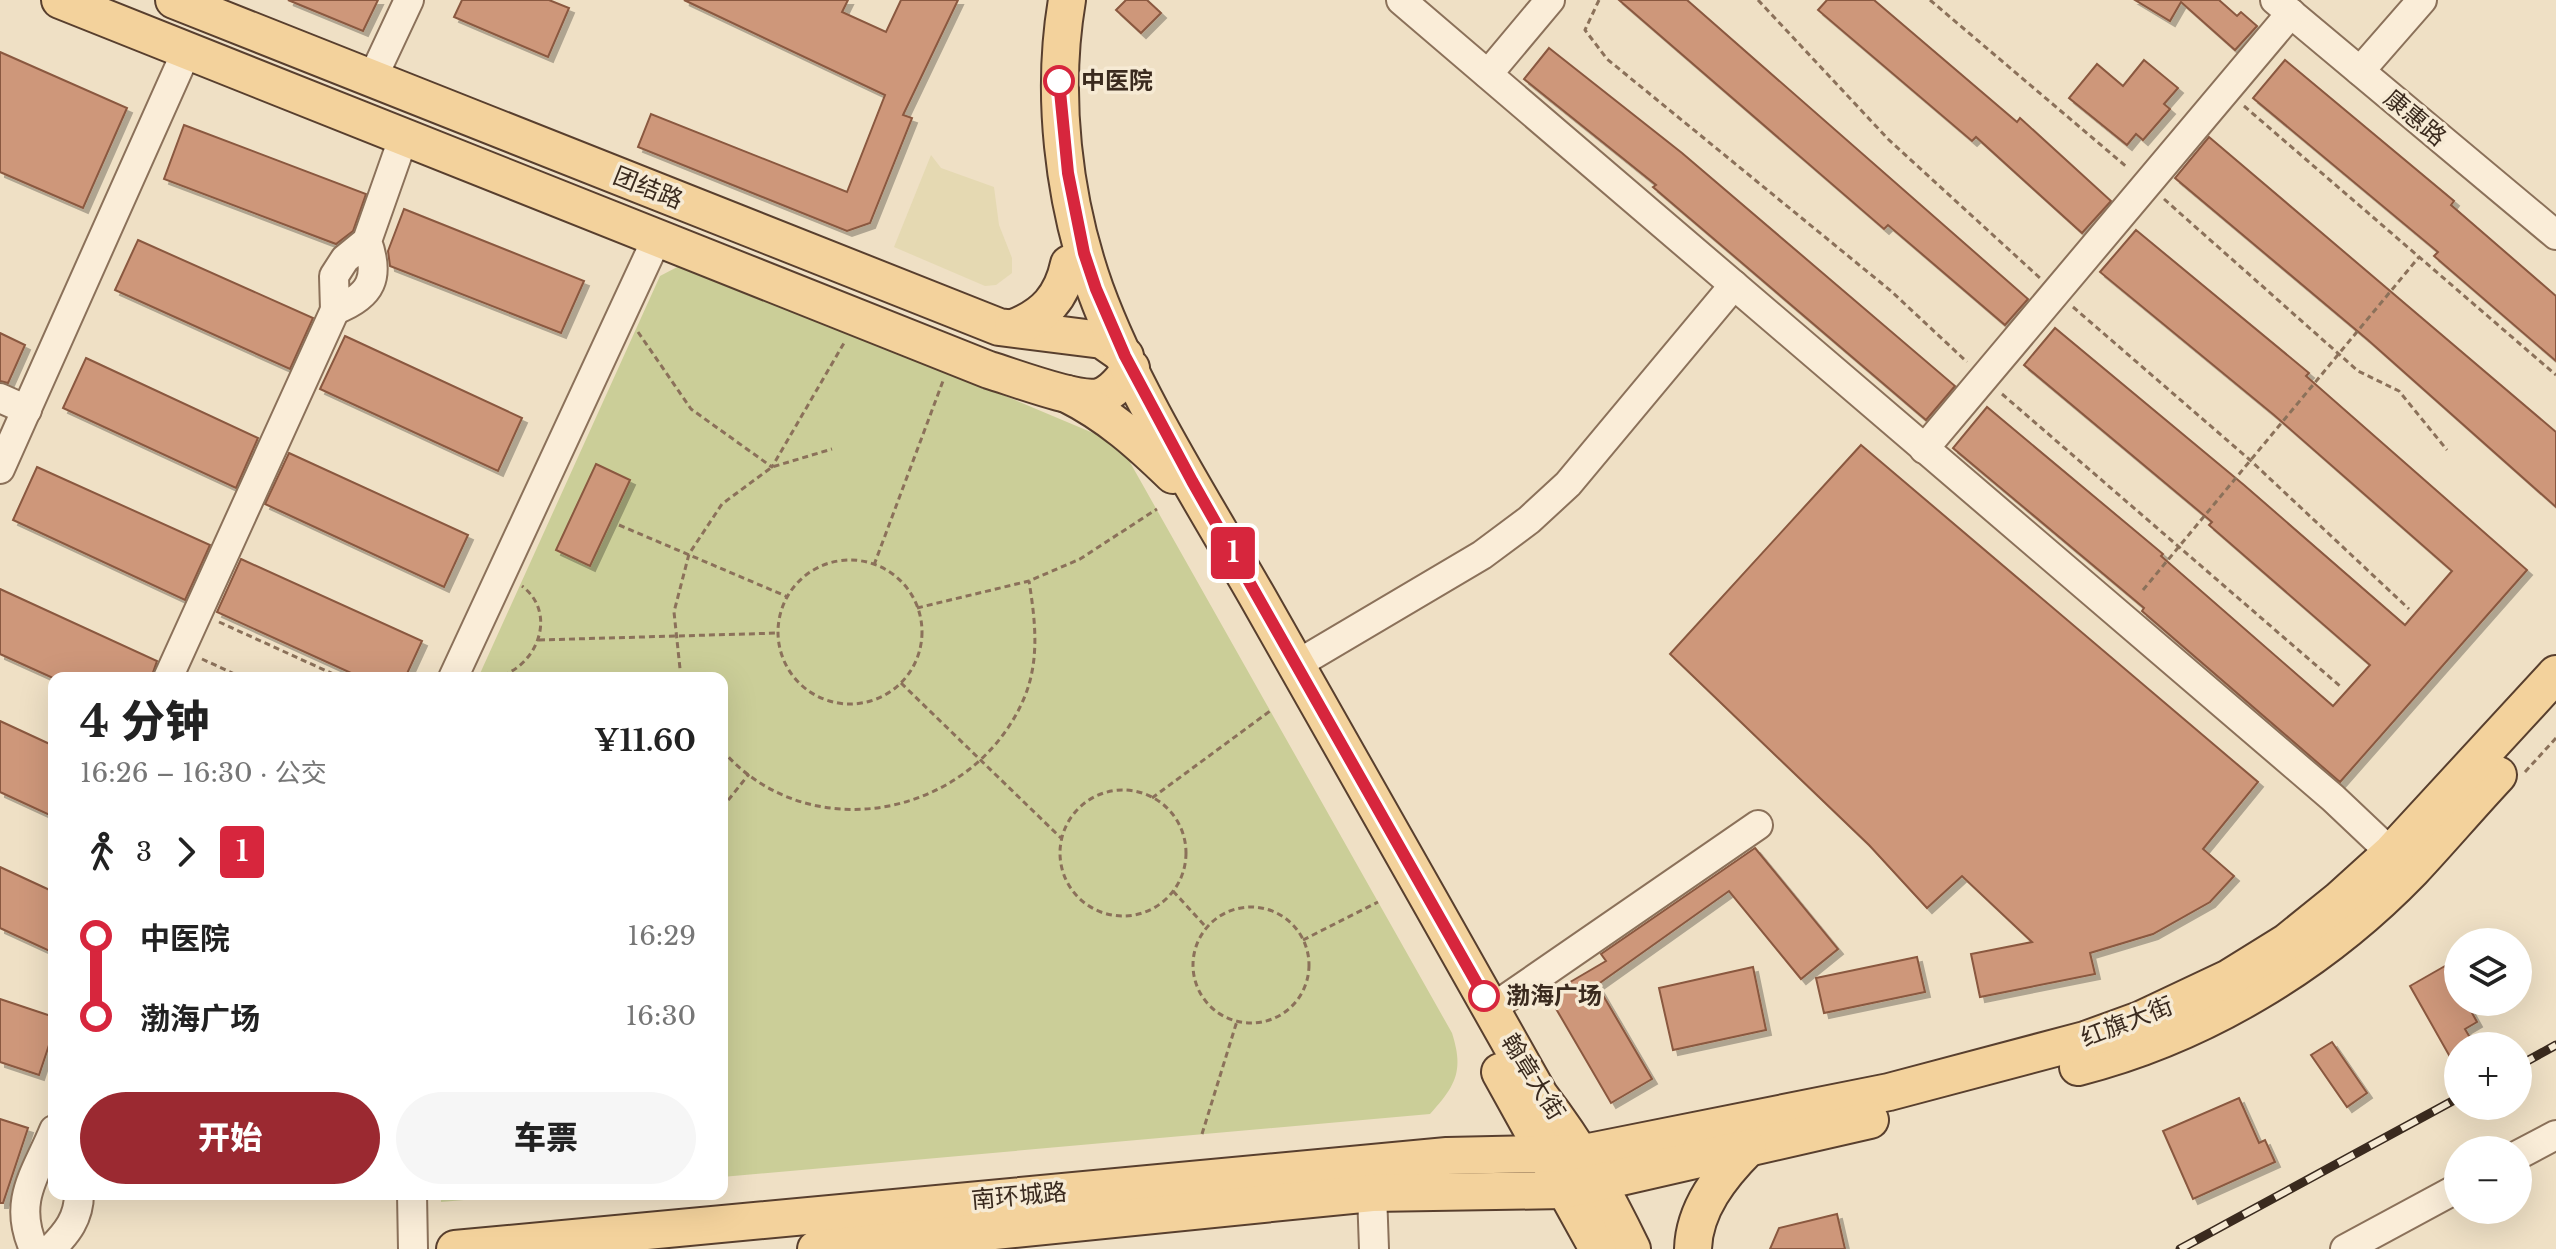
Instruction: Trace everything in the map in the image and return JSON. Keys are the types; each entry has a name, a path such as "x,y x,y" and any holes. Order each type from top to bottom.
{"main road":[{"name":"团结路","path":"60,0 986,369 1066,393"},
{"name":"团结路","path":"174,0 214,7 372,79 999,327 1013,328 1120,362"},
{"name":"翰章大街","path":"1044,0 1038,56 1038,120 1052,212 1069,264 1120,362 1173,475 1598,1249"},
{"name":"翰章大街","path":"1067,0 1059,73 1068,173 1096,289 1120,362 1540,1096 1592,1168 1632,1249"},
{"path":"1013,328 1030,322 1048,308 1063,288 1069,264"},
{"path":"1066,393 1099,397 1120,362"},
{"path":"1066,393 1096,408 1125,429 1173,475"},
{"name":"红旗大街","path":"1592,1168 1748,1148 2090,1064 2195,1025 2302,963 2359,919 2401,862 2556,674"},
{"name":"红旗大街","path":"1592,1168 2085,1040 2140,1020 2229,978 2287,942 2401,862 2556,711"},
{"path":"1693,1249 1705,1202 1726,1170 1748,1148"},
{"name":"南环城路","path":"455,1249 1447,1156 1546,1157 1592,1168"},
{"name":"南环城路","path":"816,1249 1372,1193 1564,1190 1592,1168"}],"street":[{"path":"372,79 409,0"},
{"path":"1401,0 2401,862"},
{"path":"1488,74 1550,0"},
{"path":"2360,71 2422,0"},
{"path":"1924,449 2058,294 2226,90 2283,7"},
{"name":"康惠路","path":"2283,7 2556,235"},
{"path":"0,469 187,50"},
{"path":"171,672 335,310 334,276 345,259 367,241 404,136"},
{"path":"456,672 658,236"},
{"path":"1296,665 1482,555 1529,520 1568,484 1734,285"},
{"path":"0,398 27,410"},
{"path":"1491,1009 1758,825"},
{"path":"2532,1148 2556,1135"},
{"path":"34,1249 25,1229 23,1210 27,1191 48,1144"},
{"path":"1372,1193 1374,1249"},
{"path":"2345,1249 2444,1196"},
{"path":"51,1249 66,1234 76,1215 78,1200"},
{"path":"412,1200 413,1249"}],"path":[{"path":"1599,0 1585,30 1607,59 1891,291 1984,378 2340,686"},
{"path":"1758,0 1888,139 2058,294 2250,460 2409,609"},
{"path":"1930,0 2147,184 2358,371 2399,391 2447,450"},
{"path":"2226,90 2556,375"},
{"path":"2143,590 2419,257"},
{"path":"636,329 691,409 772,467"},
{"path":"772,467 852,331"},
{"path":"874,565 953,355"},
{"path":"680,672 674,612 689,554 722,504 772,467 832,449"},
{"path":"917,608 1029,581 1080,559 1157,509"},
{"path":"619,525 788,597"},
{"path":"859,560 874,565 901,581 917,608 922,626 920,650 910,673 901,683 870,702 846,704 822,698 802,686 788,668 779,647 779,633 788,597 797,583 825,565 859,560"},
{"path":"502,572 527,589 536,604 541,622 539,640 532,655 520,668 509,672"},
{"path":"728,755 749,774 786,797 843,811 900,805 953,783 996,745 1025,695 1037,634 1029,581"},
{"path":"198,612 329,672"},
{"path":"539,640 779,633"},
{"path":"181,649 230,672"},
{"path":"901,683 1061,838"},
{"path":"1152,798 1270,711"},
{"path":"728,800 749,774"},
{"path":"1120,790 1140,792 1152,798 1173,814 1183,832 1186,852 1183,872 1173,891 1157,906 1138,914 1116,915 1096,910 1078,897 1066,880 1060,859 1061,838 1069,819 1082,804 1100,794 1120,790"},
{"path":"1173,891 1206,927"},
{"path":"1303,940 1378,902"},
{"path":"1239,907 1259,907 1278,913 1293,924 1303,940 1309,958 1308,976 1296,1001 1274,1018 1256,1022 1237,1021 1220,1014 1205,1000 1196,983 1194,954 1206,927 1221,914 1239,907"},
{"path":"1202,1134 1237,1021"}],"shaded area":[{"path":"931,155 941,168 994,187 999,225 1012,258 1012,273 996,285 985,286 894,247"}],"green space":[{"name":"渤海广场","path":"681,265 695,265 1105,438 1127,457 1452,1033 1457,1058 1455,1077 1452,1086 1430,1114 728,1176 728,672 481,672 660,276"}],"building":[{"path":"288,0 378,0 363,31"},
{"path":"462,0 549,0 569,8 548,57 454,17"},
{"path":"684,0 848,0 842,12 886,32 901,0 958,0 903,115 912,118 870,223 847,231 638,147 651,114 847,192 885,95"},
{"path":"1126,0 1147,0 1161,13 1141,33 1116,10"},
{"path":"1619,0 1687,0 2028,299 2005,325 1888,225 1884,229"},
{"path":"1827,0 1874,0 2017,122 2020,118 2111,201 2082,233 1976,137 1972,141 1818,10"},
{"path":"2135,0 2219,0 2237,16 2241,12 2257,26 2235,50 2181,2 2170,21"},
{"path":"1549,48 1682,153 1955,386 1926,420 1653,187 1656,185 1524,79"},
{"path":"0,52 127,108 83,208 0,172"},
{"path":"2144,60 2178,88 2164,104 2170,109 2143,140 2136,134 2127,145 2069,98 2097,64 2123,86"},
{"path":"2285,60 2454,201 2451,205 2556,296 2556,361 2434,256 2438,252 2253,98"},
{"path":"184,125 366,194 353,231 336,244 164,179"},
{"path":"2209,137 2556,432 2556,507 2368,340 2175,178"},
{"path":"404,209 584,281 561,333 390,266 388,251"},
{"path":"2136,230 2309,373 2306,376 2527,570 2340,782 2142,611 2144,608 1953,448 1987,407 2163,554 2161,556 2333,706 2370,665 2209,525 2212,522 2024,365 2055,328 2244,485 2405,625 2452,571 2274,415 2100,272"},
{"path":"138,240 313,318 290,369 115,290"},
{"path":"0,333 25,345 8,383 0,381"},
{"path":"345,336 522,418 498,471 320,389"},
{"path":"86,358 258,438 236,488 63,408"},
{"path":"1861,445 2258,782 2203,849 2234,876 2210,902 2153,934 2090,953 2095,974 1980,997 1971,954 2032,942 1962,876 1927,908 1869,845 1670,654"},
{"path":"289,453 468,535 444,587 265,504"},
{"path":"596,464 630,480 590,566 556,550"},
{"path":"37,467 210,545 185,600 13,520"},
{"path":"241,559 422,641 408,672 349,672 217,612"},
{"path":"0,589 157,661 153,672 48,672 48,676 0,654"},
{"path":"0,721 48,743 48,814 0,792"},
{"path":"1755,848 1838,949 1801,979 1729,891 1597,985 1652,1079 1611,1103 1548,995 1606,961 1601,954"},
{"path":"0,867 48,889 48,950 0,928"},
{"path":"1917,957 1925,992 1824,1013 1816,978"},
{"path":"1753,967 1766,1030 1673,1050 1659,988"},
{"path":"2444,967 2444,1016 2474,1016 2477,1022 2465,1029 2467,1032 2444,1032 2444,1046 2410,986"},
{"path":"0,999 48,1015 48,1048 39,1075 0,1062"},
{"path":"2332,1042 2367,1093 2347,1107 2311,1055"},
{"path":"2239,1098 2259,1143 2265,1140 2275,1162 2193,1199 2163,1131"},
{"path":"0,1119 28,1128 3,1203 0,1203"},
{"path":"1837,1214 1845,1249 1770,1249 1779,1228"}],"railway":[{"path":"2532,1058 2556,1045"},
{"path":"2180,1249 2444,1106"}],"bus line":[{"name":"1","path":"1059,81 1061,125 1084,253 1125,356 1192,481 1484,996"}],"place":[{"name":"中医院","path":"1059,81"},
{"name":"渤海广场","path":"1484,996"}]}
